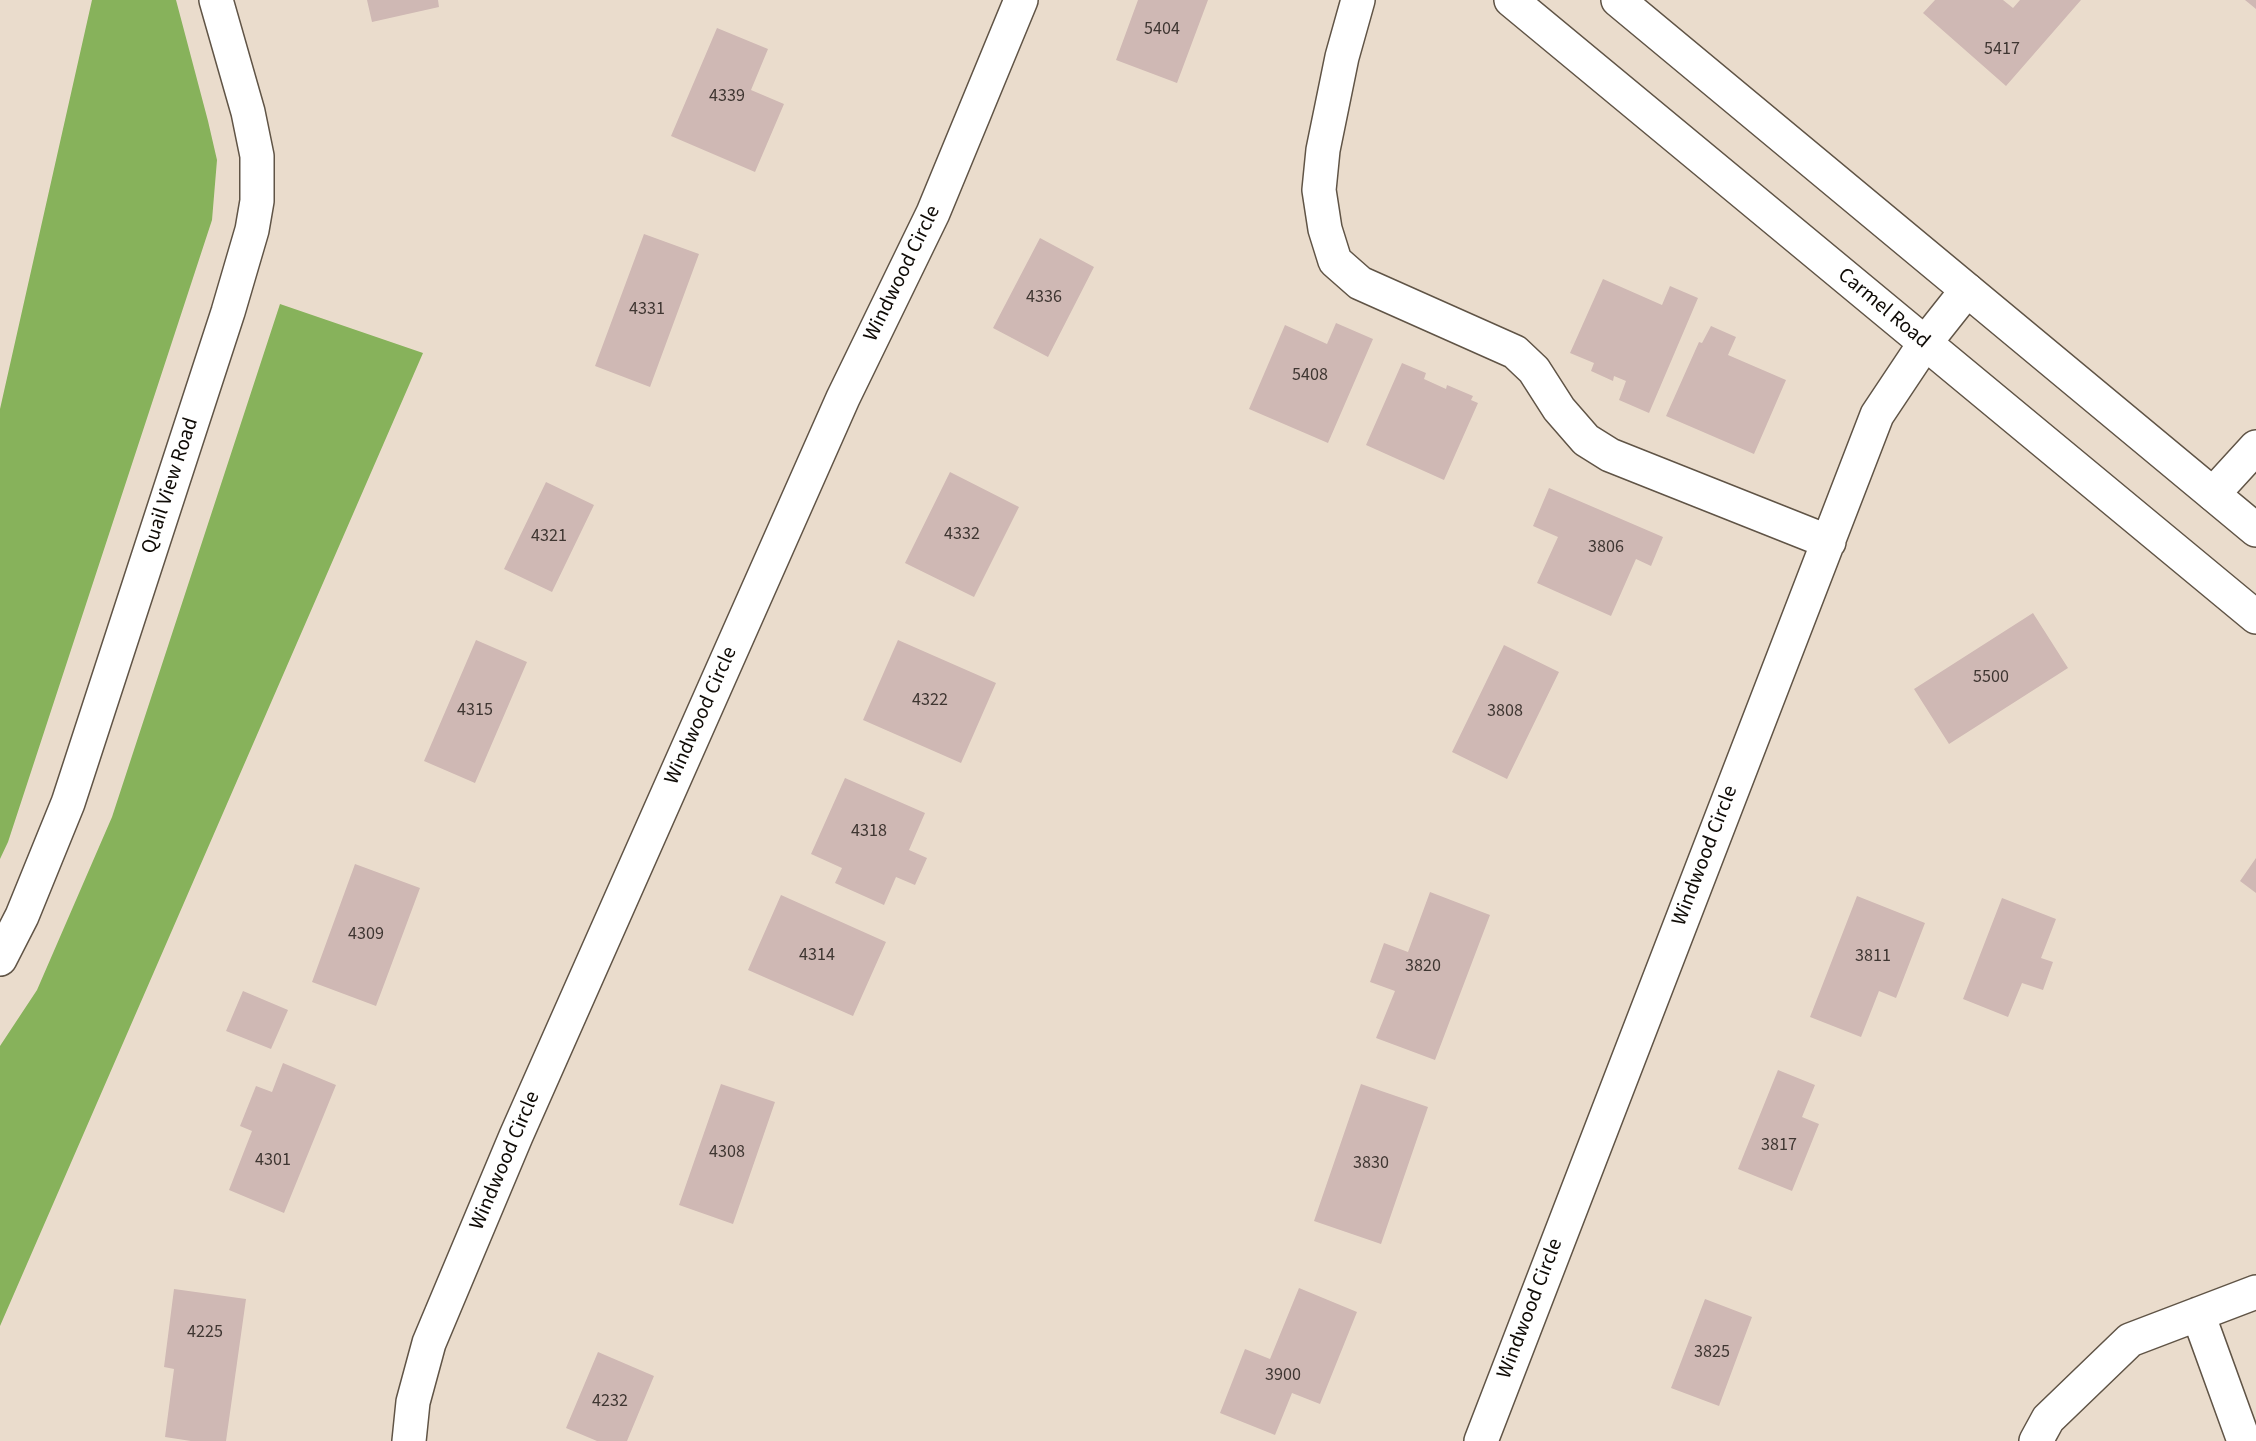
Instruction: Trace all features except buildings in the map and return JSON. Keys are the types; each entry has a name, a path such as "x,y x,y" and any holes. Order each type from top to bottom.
{"street":[{"name":"Quail View Road","path":"0,959 21,916 68,803 228,312 252,230 257,201 257,156 248,112 216,0"},
{"name":"Windwood Circle","path":"410,1441 413,1402 429,1343 516,1136 843,398 933,213 1021,0"},
{"path":"1358,0 1342,57 1323,150 1319,190 1325,229 1335,261 1360,282 1515,352 1534,370 1559,409 1586,440 1610,455 1829,542"},
{"name":"Carmel Road","path":"1511,0 2256,617"},
{"path":"1618,0 2256,530"},
{"name":"Windwood Circle","path":"1481,1441 1877,415 1925,343 1966,290"},
{"path":"2213,494 2256,447"},
{"path":"2036,1441 2048,1419 2130,1340 2256,1292"},
{"path":"2198,1314 2244,1441"}],"green space":[{"path":"92,0 176,0 217,160 212,220 8,842 0,859 0,409"},
{"path":"280,304 423,353 0,1326 0,1046 37,990 112,817"}]}
